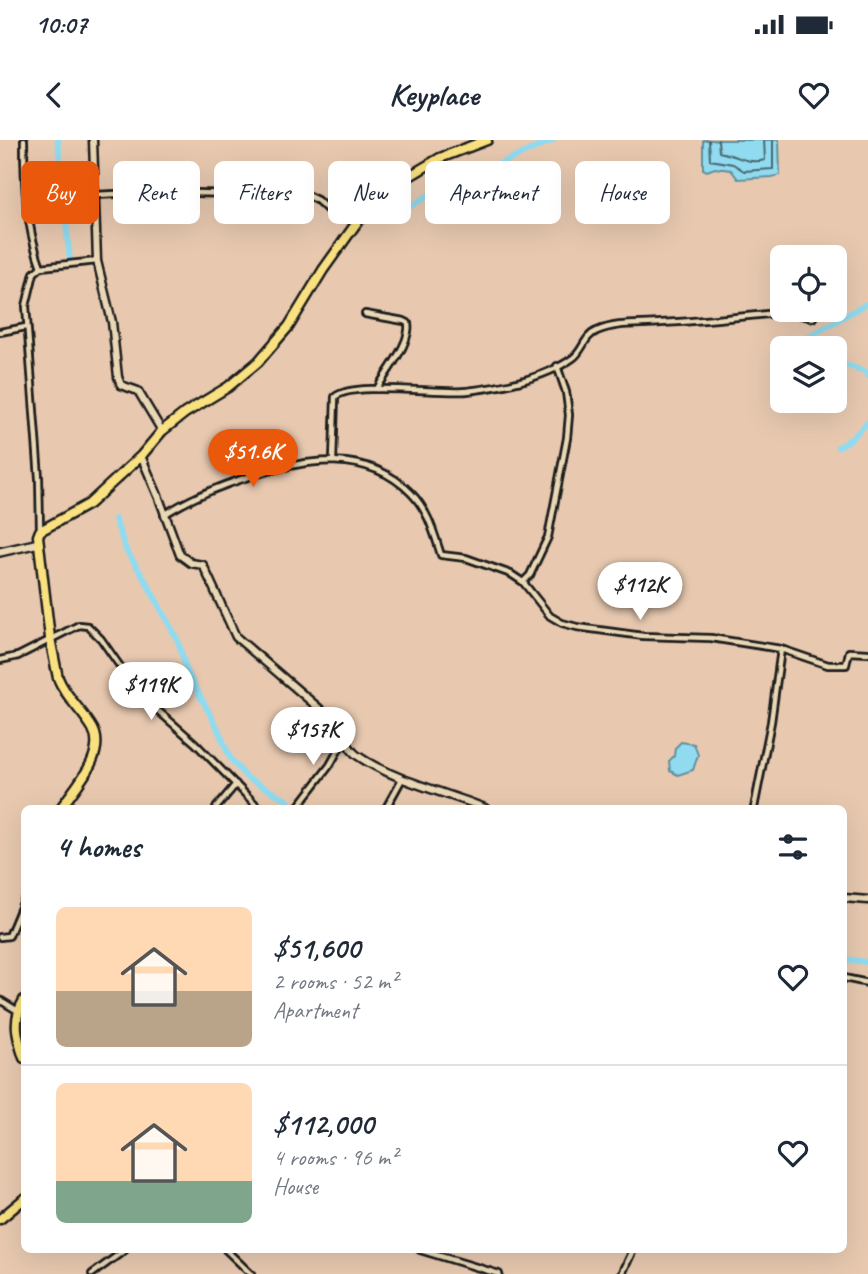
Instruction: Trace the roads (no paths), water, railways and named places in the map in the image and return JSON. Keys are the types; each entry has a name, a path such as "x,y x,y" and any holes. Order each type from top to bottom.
{"main road":[{"path":"411,174 440,158 487,140"},
{"path":"63,805 90,765 96,749 96,738 93,729 63,689 58,678 50,638 39,543 40,531 89,504 141,456 162,431 228,387 258,362 281,338 323,270 356,224"},
{"path":"0,552 39,543"},
{"path":"20,1026 18,1011 21,1006"},
{"path":"0,1219 21,1202"}],"street":[{"path":"24,140 24,183 31,239 41,267"},
{"path":"93,140 94,161"},
{"path":"99,195 157,192 309,197 317,200 328,210"},
{"path":"96,224 97,261 103,292 110,307 121,385 138,391 162,431"},
{"path":"40,531 39,478 26,306 34,273 41,267 97,261"},
{"path":"365,314 404,321 408,323 409,329 397,358 377,389"},
{"path":"333,461 335,397 341,393 377,389 466,391 503,385 532,377 573,358 596,331 613,327 770,314"},
{"path":"0,332 26,327"},
{"path":"523,582 530,575 548,537 567,438 569,415 566,392 557,366"},
{"path":"141,456 180,555 191,563 202,565 236,637 342,728 356,755 402,778 477,805"},
{"path":"164,515 212,489 282,467 333,461 368,466 389,476 411,493 424,509 441,555 481,562 511,574 523,582 550,615 562,623 643,636 711,638 781,649 828,665 846,665 849,652 868,653"},
{"path":"0,660 18,656 79,625 88,626 101,639 140,695 256,805"},
{"path":"755,805 771,722 781,649"},
{"path":"300,805 330,765 345,738"},
{"path":"388,805 402,778"},
{"path":"218,805 236,784"},
{"path":"847,898 868,900"},
{"path":"0,937 9,936 21,907"},
{"path":"847,979 868,983"},
{"path":"0,1000 18,1011"},
{"path":"92,1274 121,1253"},
{"path":"229,1253 251,1274"},
{"path":"429,1253 499,1274"},
{"path":"622,1274 631,1253"}],"water":[{"path":"703,140 779,140 780,175 738,179 731,170 715,168 707,171 703,169"},
{"path":"681,742 694,744 698,755 693,770 678,775 670,771 669,761"}],"waterway":[{"path":"58,140 70,262"},
{"path":"411,206 448,184 553,140"},
{"path":"810,336 868,303"},
{"path":"847,366 865,371 868,376"},
{"path":"838,447 851,439 868,422"},
{"path":"115,519 126,550 178,641 187,672 218,729 230,758 246,777 287,800 290,805"},
{"path":"847,959 868,962"}]}
